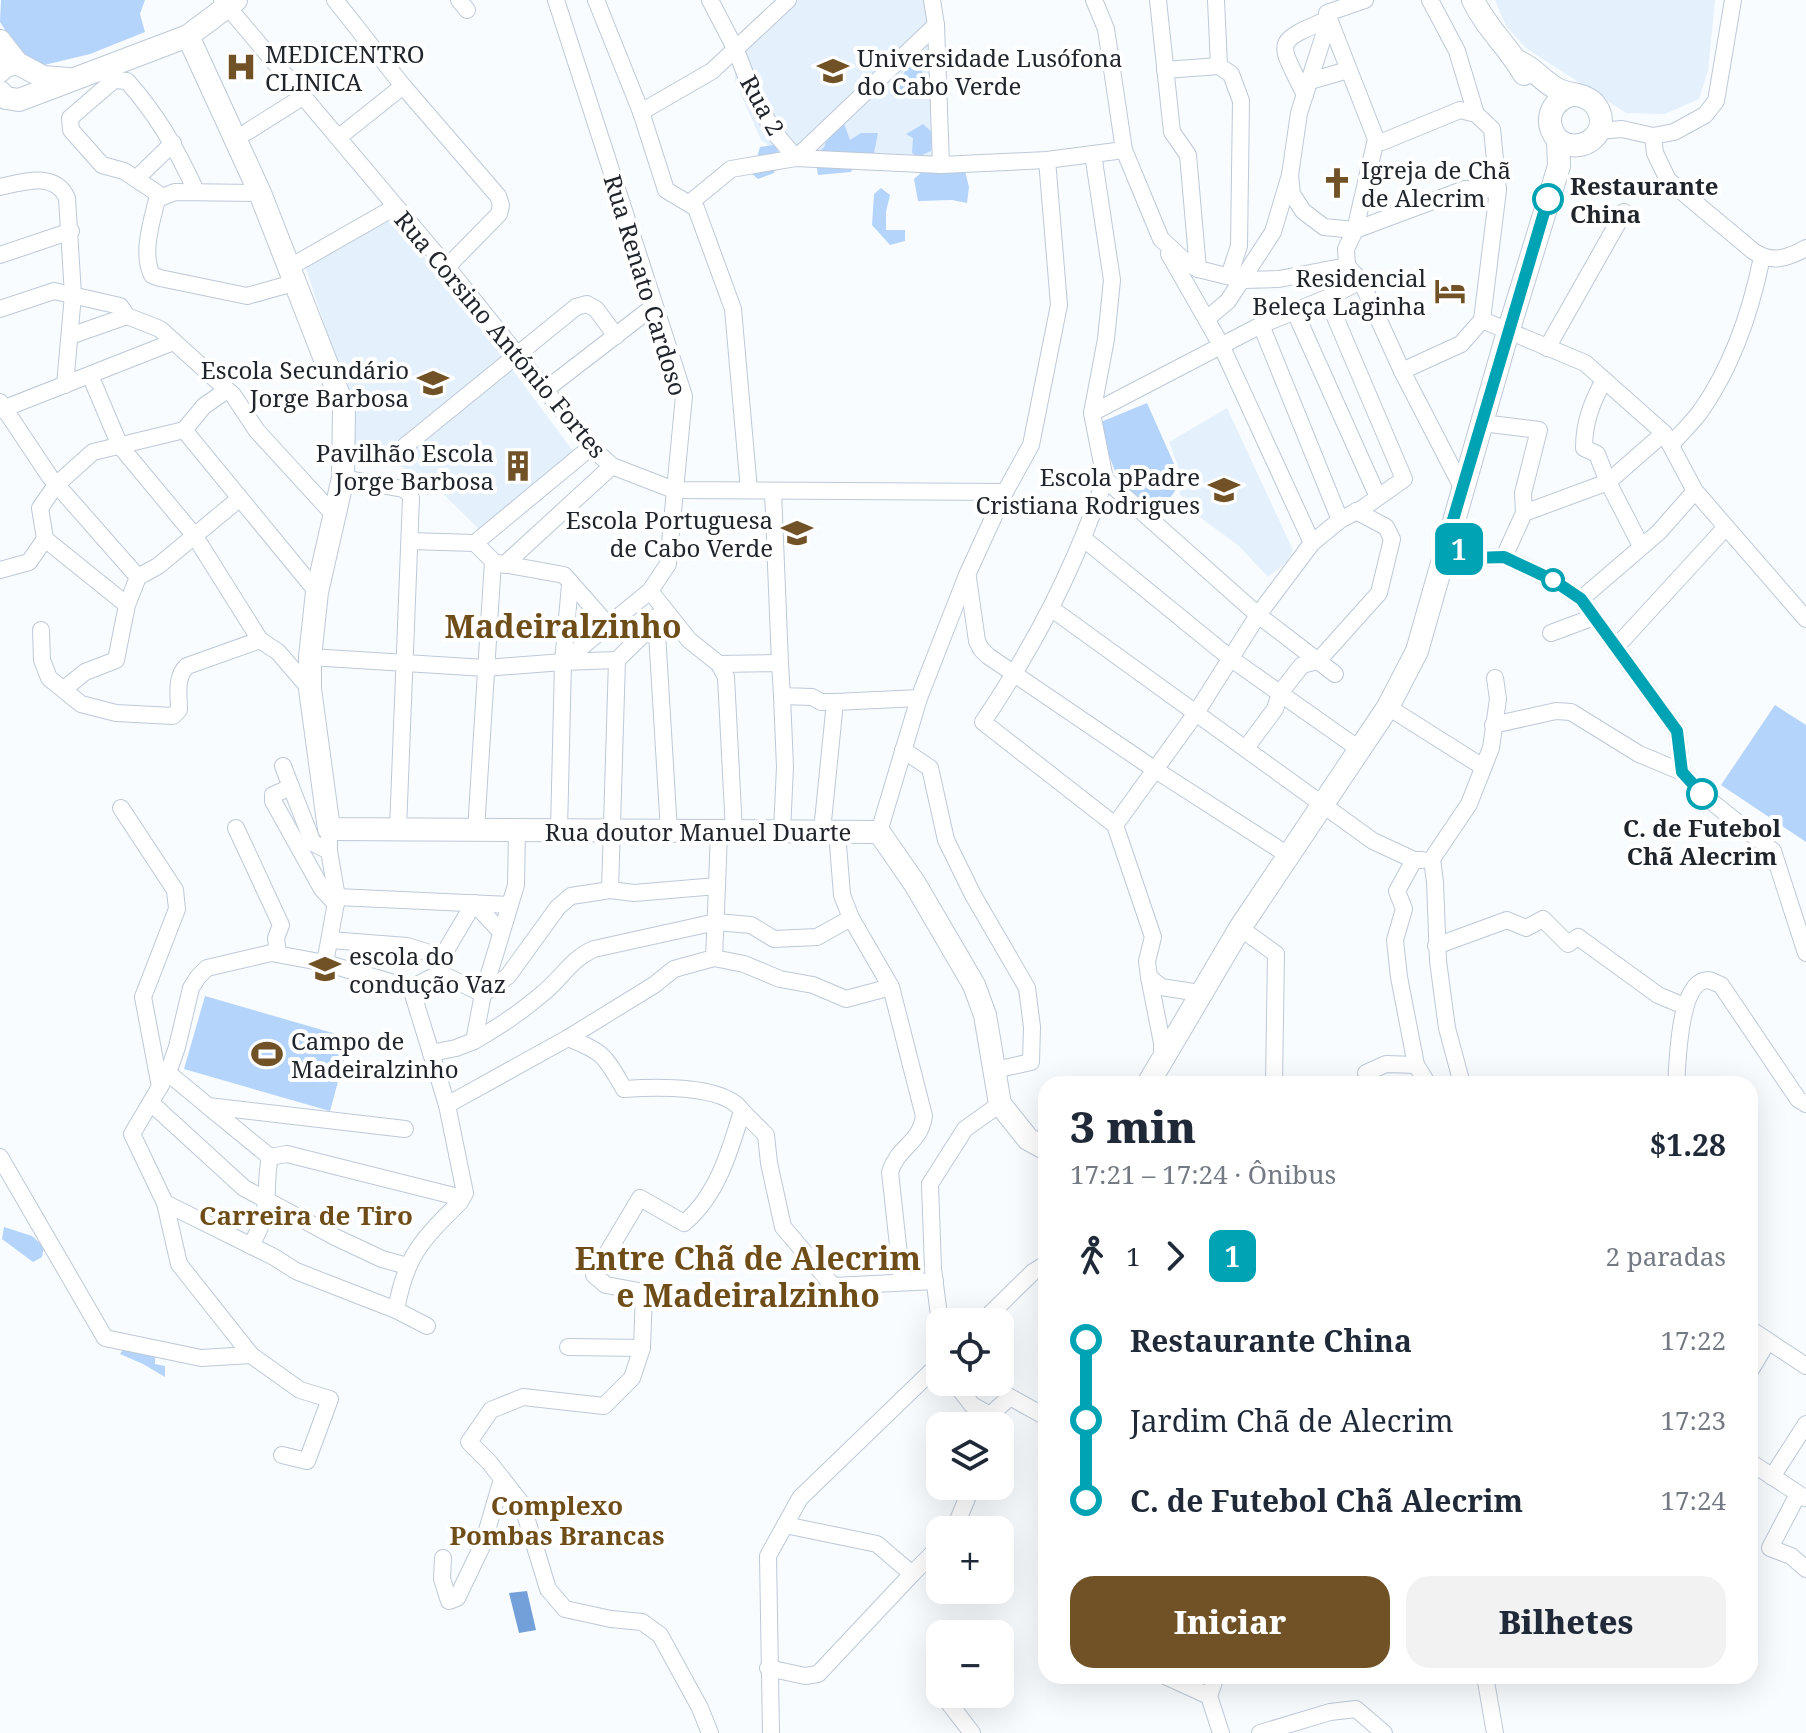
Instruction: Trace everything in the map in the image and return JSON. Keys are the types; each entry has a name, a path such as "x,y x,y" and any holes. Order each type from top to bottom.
{"street":[{"path":"335,0 403,86 498,196 501,205 499,214 447,267"},
{"name":"Rua Renato Cardoso","path":"556,0 684,396 668,564 653,594 563,662"},
{"path":"596,0 641,112 666,190 691,202 696,208 733,309 749,490"},
{"name":"Rua 2","path":"710,0 736,50 754,97 774,132 796,158"},
{"path":"641,112 712,71 788,0"},
{"path":"932,0 936,25 941,165"},
{"path":"1094,0 1106,29 1124,150 1161,239 1208,318 1312,543"},
{"path":"1158,0 1172,132 1188,155 1198,269"},
{"path":"1216,0 1219,66"},
{"path":"1308,88 1284,52 1286,42 1326,11 1365,0"},
{"path":"1430,0 1457,51 1476,114"},
{"path":"1473,0 1488,29 1548,99 1552,109 1549,125 1567,144"},
{"path":"1599,122 1653,136 1674,132 1705,115 1716,101 1733,0"},
{"path":"9,99 74,80 188,36 229,2"},
{"name":"Rua Corsino António Fortes","path":"229,2 591,447 612,466 674,490 1005,492"},
{"path":"1236,278 1273,232 1290,175 1299,113 1326,11"},
{"path":"1326,11 1376,139 1355,230 1346,249 1347,266 1361,281 1402,371 1463,489"},
{"path":"796,158 936,25"},
{"path":"188,36 260,193 344,408 343,478 317,592 310,657 310,689 337,901 325,963"},
{"path":"0,41 15,67 34,81 33,87 9,99"},
{"path":"1517,61 1528,65 1556,89 1589,99 1599,122 1590,142 1567,144"},
{"path":"1165,70 1219,66 1231,74 1241,101 1236,278 1228,301 1208,318"},
{"path":"15,67 43,77 74,80"},
{"path":"1308,88 1348,70"},
{"path":"196,191 154,112 127,81 114,80 70,118 71,130 102,165 124,171 157,193 149,232 149,268 152,275 247,296 294,275 395,207"},
{"path":"339,137 403,86"},
{"path":"1552,109 1564,97 1572,95"},
{"path":"247,132 304,96"},
{"path":"1376,139 1382,142 1460,110 1476,114 1492,129 1498,190 1482,320 1461,344 1402,371"},
{"path":"1653,136 1655,153 1668,180 1762,257 1786,259 1806,248"},
{"path":"137,178 173,143"},
{"path":"1153,1076 1240,928 1388,707 1417,651 1508,332 1567,144"},
{"path":"691,202 731,169 796,158 941,165 1047,160 1124,150"},
{"path":"1093,154 1112,280 1106,339 1092,413 1105,479 1084,539 1052,609 983,722 1115,825 1153,937 1147,961 1162,1043 1162,1060"},
{"path":"1038,1145 1028,1139 1000,1104 985,1015 974,985 915,884 879,832 919,698 967,575 1005,492 1031,445 1059,305 1047,160"},
{"path":"1290,175 1292,194 1303,211 1324,227 1355,230 1465,189 1498,190"},
{"path":"0,187 34,180 55,182 63,188 67,198 73,295 65,385"},
{"path":"157,199 175,192 260,193"},
{"path":"1547,348 1624,212"},
{"path":"0,255 71,231"},
{"path":"1161,239 1198,269 1236,278 1279,279 1347,266"},
{"path":"1524,513 1608,482 1699,413 1724,373 1755,293 1762,257"},
{"path":"1092,413 1261,325 1361,281"},
{"path":"0,309 54,291 120,306 127,316 160,329 227,390 257,431 335,516"},
{"path":"1115,825 1196,713 1258,615 1312,543 1340,520 1404,479 1327,298"},
{"path":"405,446 576,307 587,304 596,309 616,336"},
{"path":"545,390 654,306"},
{"path":"1295,312 1378,497"},
{"path":"70,336 127,316"},
{"path":"1482,320 1585,363 1668,439 1695,491 1806,619"},
{"path":"1261,325 1340,520"},
{"path":"138,577 56,485 1,407 173,342"},
{"path":"90,375 120,446 194,535 260,640 278,652 310,689"},
{"path":"1604,380 1592,402 1584,431 1584,448 1597,454 1641,546"},
{"path":"127,605 45,539 40,508 56,485 93,452 184,430 204,406 227,390"},
{"path":"1482,423 1539,430 1523,493 1524,513 1504,557"},
{"path":"184,430 317,592"},
{"path":"475,543 591,447"},
{"path":"476,830 485,668 499,563 612,466"},
{"path":"343,478 403,489 409,493 410,541 398,829"},
{"path":"1105,479 1258,615 1335,674"},
{"path":"773,491 785,767 782,831"},
{"path":"1581,599 1659,532 1695,491"},
{"path":"64,689 85,672 116,660 127,605 138,577 158,566 239,499"},
{"path":"1246,748 1275,709 1280,693 1302,665 1318,661 1379,593 1392,539 1386,527 1356,511"},
{"path":"1616,647 1726,527"},
{"path":"0,570 29,562 45,539"},
{"path":"1084,539 1230,658 1359,749"},
{"path":"1447,540 1473,558 1504,557 1553,580 1581,599 1677,731 1682,772"},
{"path":"410,541 475,543 499,563 564,575 608,625"},
{"path":"967,575 977,641 981,649 1154,769 1288,855"},
{"path":"559,830 563,662 570,585"},
{"path":"653,594 669,831"},
{"path":"653,594 689,640 719,664 726,677 727,831 717,886 714,958"},
{"path":"1052,609 1373,841 1414,860 1432,859"},
{"path":"1551,633 1594,617"},
{"path":"310,657 485,668 617,660 656,622"},
{"path":"41,630 42,660 49,678 81,704 116,713 173,716 179,710 179,676 187,666 260,640"},
{"path":"610,890 617,660"},
{"path":"719,664 780,663"},
{"path":"1460,1076 1447,1028 1436,946 1432,859 1469,804 1491,748 1498,699 1495,678"},
{"path":"782,696 812,697 821,702 919,698"},
{"path":"835,702 830,831 842,895 851,918 891,987 924,1116 922,1130 895,1156 890,1172 902,1282"},
{"path":"1388,707 1483,767"},
{"path":"1493,725 1556,711 1571,712 1639,754 1682,772 1702,794 1773,851 1806,951"},
{"path":"903,750 930,768 946,840 973,895 1027,988 1032,1027 1031,1062 995,1070"},
{"path":"283,766 313,843 329,840"},
{"path":"291,787 273,795 273,801 322,889 337,901 510,905"},
{"path":"121,808 175,890 177,909 143,997 164,1080 208,1106 270,1157 287,1154 462,1198"},
{"path":"236,828 281,925 276,938 278,954"},
{"name":"Rua doutor Manuel Duarte","path":"329,840 398,829 879,832"},
{"path":"474,1041 483,994 516,885 517,830"},
{"path":"1414,860 1397,891 1404,915 1395,940 1416,1065 1423,1076"},
{"path":"483,994 508,976 571,896 610,890 634,893 717,886"},
{"path":"474,903 501,932"},
{"path":"411,988 441,965 474,903"},
{"path":"431,1053 474,1041 509,1021 546,992 580,955 594,949 716,922 751,925 774,939 817,937 851,918"},
{"path":"1436,946 1507,920 1526,928 1543,919 1568,944 1578,937 1658,995 1684,1006"},
{"path":"1240,928 1276,954 1274,1076"},
{"path":"330,940 407,946 483,994"},
{"path":"282,1455 307,1461 330,1399 300,1390 251,1355 179,1264 165,1203 132,1134 164,1080 177,1047 191,988 207,968 271,953 325,963 411,988"},
{"path":"447,1105 568,1038 654,985 674,969 714,958 744,964 780,979 813,985 846,999 891,987"},
{"path":"1149,977 1161,987 1200,993"},
{"path":"1677,1076 1684,1006 1690,991 1709,980 1721,985 1798,1099 1806,1104"},
{"path":"396,1310 402,1277 414,1251 465,1193 447,1105 411,988"},
{"path":"568,1038 596,1048 624,1089 650,1087 703,1091 737,1104 766,1135 783,1227 833,1286 935,1281"},
{"path":"1368,1076 1366,1073 1386,1064 1416,1065"},
{"path":"151,1103 244,1188 382,1259 407,1266"},
{"path":"938,1308 930,1184 965,1129 1000,1104"},
{"path":"208,1106 405,1129"},
{"path":"710,1733 700,1708 660,1635 642,1622 565,1609 548,1589 522,1504 469,1442 491,1410 523,1397 604,1406 632,1378 642,1348 644,1292 606,1285 594,1275 640,1198 684,1223 694,1215 726,1165 742,1111"},
{"path":"0,1157 105,1338 211,1360 251,1355"},
{"path":"251,1246 263,1220 270,1157"},
{"path":"165,1203 296,1271 396,1310 427,1326"},
{"path":"996,1308 1038,1269"},
{"path":"1758,1334 1806,1366"},
{"path":"1758,1358 1768,1341"},
{"path":"568,1347 642,1348"},
{"path":"771,1733 768,1556 800,1498 926,1376"},
{"path":"965,1396 980,1412"},
{"path":"997,1412 1010,1397 1038,1413"},
{"path":"1772,1477 1806,1424"},
{"path":"1758,1467 1802,1497 1770,1548 1791,1556 1806,1569"},
{"path":"443,1558 442,1579 449,1601 457,1598 483,1544 502,1479"},
{"path":"785,1525 877,1544 912,1574"},
{"path":"768,1668 805,1676 818,1674 926,1560"},
{"path":"1183,1684 1209,1696"},
{"path":"1207,1684 1221,1733"},
{"path":"1209,1696 1213,1684"},
{"path":"1486,1684 1495,1733"},
{"path":"952,1708 972,1733"},
{"path":"1260,1733 1330,1712 1356,1709 1384,1733"}],"shaded area":[{"path":"1,0 145,0 140,14 145,32 90,54 40,66 24,59 0,22"},
{"name":"Universidade Lusófona do Cabo Verde","path":"796,0 927,0 936,160 787,159 761,140 735,81 736,61"},
{"path":"1495,0 1715,0 1708,71 1699,99 1665,114 1626,113 1526,48 1506,26"},
{"path":"915,54 923,58 921,83 909,97 891,96"},
{"path":"843,121 850,140 861,133 878,133 874,153 861,153 851,172 818,175 815,156 824,147 829,134"},
{"path":"923,124 933,133 931,151 918,157 912,153 913,138 906,134"},
{"path":"779,144 774,173 758,179 752,174 760,147"},
{"path":"923,171 965,171 969,187 967,203 918,201 914,179"},
{"path":"881,188 890,195 886,230 905,230 905,241 890,245 872,225 874,194"},
{"name":"Escola Secundário Jorge Barbosa","path":"390,218 429,262 579,459 484,534 436,487 427,496 402,467 356,462 354,414 304,263"},
{"path":"1147,403 1179,475 1173,478 1175,491 1159,508 1151,508 1120,483 1096,424"},
{"name":"Escola pPadre Cristiana Rodrigues","path":"1227,408 1293,550 1286,563 1268,577 1239,546 1197,515 1179,493 1185,486 1169,442"},
{"path":"1775,705 1806,725 1806,842 1721,785"},
{"name":"Campo de Madeiralzinho","path":"205,996 350,1038 330,1111 184,1069"},
{"path":"4,1227 32,1236 44,1247 42,1257 33,1262 2,1239"},
{"path":"124,1348 155,1355 155,1364 165,1366 165,1377 120,1354"},
{"path":"527,1591 536,1630 519,1633 509,1593"}],"bus line":[{"name":"1","path":"1548,199 1447,540 1473,558 1504,557 1553,580 1581,599 1677,731 1682,772 1702,794"}],"place":[{"name":"MEDICENTRO CLINICA","path":"241,67"},
{"name":"Universidade Lusófona do Cabo Verde","path":"833,71"},
{"name":"Igreja de Chã de Alecrim","path":"1337,183"},
{"name":"Restaurante China","path":"1548,199"},
{"name":"Residencial Beleça Laginha","path":"1450,291"},
{"name":"Escola Secundário Jorge Barbosa","path":"433,383"},
{"name":"Pavilhão Escola Jorge Barbosa","path":"518,466"},
{"name":"Escola pPadre Cristiana Rodrigues","path":"1224,490"},
{"name":"Escola Portuguesa de Cabo Verde","path":"797,533"},
{"name":"C. de Futebol Chã Alecrim","path":"1702,794"},
{"name":"escola do condução Vaz","path":"325,969"},
{"name":"Campo de Madeiralzinho","path":"267,1054"}],"district":[{"name":"Madeiralzinho","path":"563,625"},
{"name":"Carreira de Tiro","path":"306,1215"},
{"name":"Entre Chã de Alecrim e Madeiralzinho","path":"748,1276"},
{"name":"Complexo Pombas Brancas","path":"557,1520"}]}
